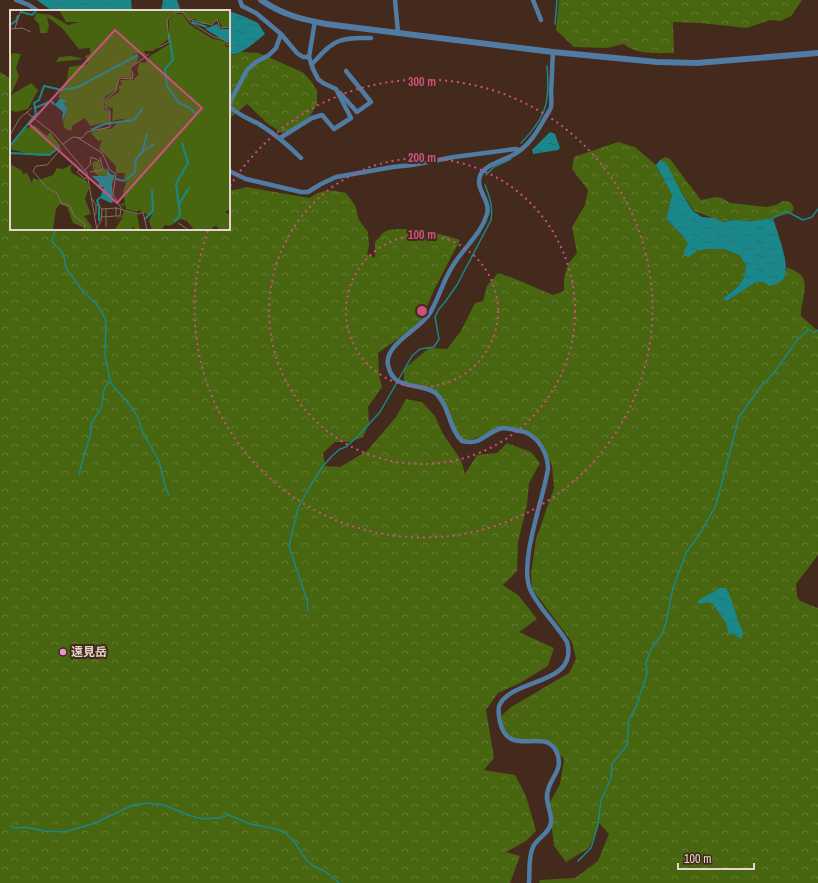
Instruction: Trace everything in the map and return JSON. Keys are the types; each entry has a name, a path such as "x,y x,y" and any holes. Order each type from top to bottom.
{"street":[{"path":"16,0 29,5 36,10"},
{"path":"240,0 242,6 256,13 281,34 297,53 303,57 309,57"},
{"path":"261,0 269,6 293,17 315,21 553,52 657,62 694,63 818,53"},
{"path":"395,0 398,32"},
{"path":"532,0 541,20"},
{"path":"315,21 309,57 313,69 318,79 336,89 357,112 371,102 346,71"},
{"path":"230,102 247,70 276,48 281,34"},
{"path":"312,64 339,41 371,38"},
{"path":"529,883 531,854 533,848 548,832 551,822 547,795 548,789 558,770 558,756 552,746 545,741 515,741 505,733 501,727 498,710 500,704 507,696 557,673 567,663 569,657 567,642 530,590 526,574 528,555 548,469 546,455 540,444 528,433 510,429 502,428 481,440 472,443 462,441 454,431 444,405 438,395 428,390 403,384 397,380 391,373 387,359 392,348 423,322 430,314 452,266 482,226 488,212 487,203 481,189 479,177 492,164 520,150 536,135 551,106 553,52"},
{"path":"280,138 312,118 322,115 334,129 351,118 336,89"},
{"path":"230,107 234,111 259,124 280,138 301,158"},
{"path":"230,171 246,179 301,192 308,192 336,177 454,157 515,149 520,150"}],"green space":[{"path":"559,0 802,0 791,16 781,21 770,20 747,28 673,22 674,53 648,53 629,48 624,44 607,48 574,47 556,30"},
{"path":"240,52 259,53 302,72 317,90 317,105 309,117 299,127 282,133 268,124 247,104 230,118 230,55"},
{"path":"0,72 10,78 10,230 230,230 230,189 234,190 247,187 309,198 327,191 346,193 355,205 359,220 368,232 369,246 367,254 375,258 375,242 386,231 393,229 423,231 460,240 434,290 420,323 378,353 379,375 382,387 368,407 369,424 363,437 350,442 335,442 323,453 325,466 340,467 367,451 396,417 406,399 422,402 435,416 443,434 461,460 465,474 477,455 497,453 507,443 531,452 540,463 529,483 527,505 518,542 517,571 503,585 518,595 537,619 519,632 554,648 548,666 520,683 498,693 486,710 494,758 484,770 515,775 526,796 536,831 526,841 506,852 520,856 510,883 0,883"},
{"path":"618,142 635,147 656,165 672,195 666,219 683,236 688,244 688,258 697,251 724,249 739,255 746,265 742,281 724,299 727,301 756,282 784,278 787,267 800,274 804,279 805,289 801,316 818,331 818,555 796,584 797,596 800,601 818,608 818,883 539,883 540,880 575,878 598,861 609,834 599,823 589,848 566,862 554,846 549,804 560,784 564,759 549,743 515,741 504,730 501,716 511,707 569,673 576,659 572,642 532,589 531,574 536,539 554,488 552,466 542,443 527,432 500,427 483,436 467,441 457,438 443,407 433,393 404,384 404,369 429,348 447,349 461,331 475,303 483,301 487,286 498,273 553,295 564,291 564,279 568,264 577,253 572,227 585,205 588,190 572,169 574,157"},
{"path":"665,157 670,159 701,200 716,197 722,198 730,203 767,207 776,205 783,201 790,202 794,209 791,213 773,218 753,221 735,220 724,222 694,211 660,160"}],"water":[{"path":"37,0 131,0 132,10 51,10"},
{"path":"163,0 177,0 181,10 161,10"},
{"path":"230,11 258,23 265,34 244,50 230,55"},
{"path":"550,132 555,134 560,148 558,150 533,154 532,150"},
{"path":"660,160 666,163 693,211 702,217 715,218 724,222 735,220 753,221 773,218 785,257 786,273 783,280 770,286 763,282 756,282 727,301 723,299 742,281 746,265 739,255 724,249 697,251 688,258 683,252 688,244 683,236 666,219 672,195 656,165"},
{"path":"720,588 726,588 731,599 743,633 741,639 733,634 729,635 726,623 713,604 707,602 700,604 697,601"}],"waterway":[{"path":"555,24 557,0"},
{"path":"521,143 536,125 545,108 548,89 547,66"},
{"path":"486,175 494,167 511,159"},
{"path":"308,611 307,600 289,546 298,508 323,466 340,449 346,447 358,436 380,412 412,356 420,349 434,347 439,339 435,317 439,309 457,285 491,220 491,202 485,185"},
{"path":"773,218 786,211 803,220 812,217 818,209"},
{"path":"56,230 52,240 64,256 66,268 85,294 96,303 106,320 105,355 110,381 104,389 102,406 91,426 91,433 79,475"},
{"path":"578,861 591,848 598,825 601,800 611,778 612,764 627,745 629,719 636,707 647,674 646,663 651,649 662,634 666,623 673,588 686,553 701,532 716,505 739,417 798,339 809,329 814,333 818,330"},
{"path":"110,382 133,409 138,418 143,433 159,461 169,495"},
{"path":"10,826 16,828 25,827 44,831 65,832 95,823 131,806 147,803 164,805 191,816 204,819 219,818 229,815 250,824 280,830 285,833 294,841 305,858 313,866 326,872 339,883"}],"place":[{"name":"遠見岳","path":"63,652"}]}
